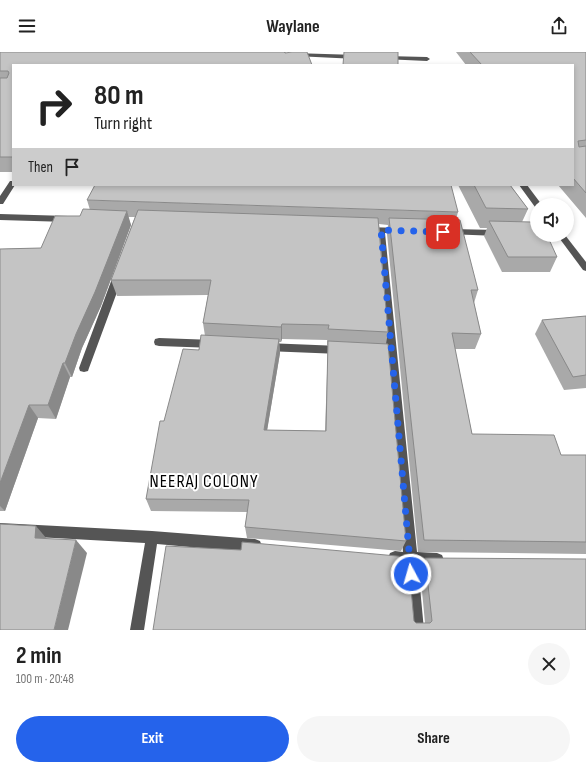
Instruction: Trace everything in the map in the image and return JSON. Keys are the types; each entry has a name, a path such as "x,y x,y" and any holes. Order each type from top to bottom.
{"street":[{"path":"422,52 430,64"},
{"path":"290,60 292,54 363,57"},
{"path":"379,57 427,59"},
{"path":"0,202 12,184"},
{"path":"524,186 533,198"},
{"path":"0,217 75,219"},
{"path":"357,229 412,231"},
{"path":"381,230 388,353 417,630"},
{"path":"443,232 506,233"},
{"path":"566,242 586,267"},
{"path":"84,368 122,265"},
{"path":"159,342 221,344"},
{"path":"252,346 353,351"},
{"path":"0,529 152,537 269,547"},
{"path":"137,630 152,537"},
{"path":"386,558 409,560 448,560"}],"building":[{"path":"0,52 307,52 312,64 12,64 12,157 0,157 0,78 7,78 9,73 8,71 0,71"},
{"path":"344,52 398,52 398,64 343,64"},
{"path":"470,52 586,52 586,140 578,141 579,147 586,146 586,193 574,179 574,64 481,64"},
{"path":"94,186 451,186 458,212 87,200"},
{"path":"475,186 511,186 528,209 486,208"},
{"path":"83,209 127,211 95,292 65,363 63,363 48,405 29,405 0,483 0,249 41,248 55,216 80,216"},
{"path":"138,210 378,218 388,332 328,329 329,325 282,324 281,327 203,323 211,280 111,280"},
{"path":"389,218 460,220 478,290 471,290 481,334 452,333 472,434 554,435 561,455 586,455 586,542 424,540"},
{"path":"489,221 530,222 530,242 550,242 557,257 508,257"},
{"path":"586,316 586,375 573,377 542,320"},
{"path":"201,335 279,339 264,430 326,431 328,341 388,344 406,541 245,527 249,500 146,499 160,421 164,421 183,349 199,350"},
{"path":"0,524 36,526 35,538 76,540 54,630 0,630"},
{"path":"242,542 408,557 414,621 416,623 430,623 432,621 425,558 586,559 586,630 153,630 166,546 241,550"}],"district":[{"name":"NEERAJ COLONY","path":"204,481"}],"route":[{"path":"411,574 381,230 443,232"}]}
